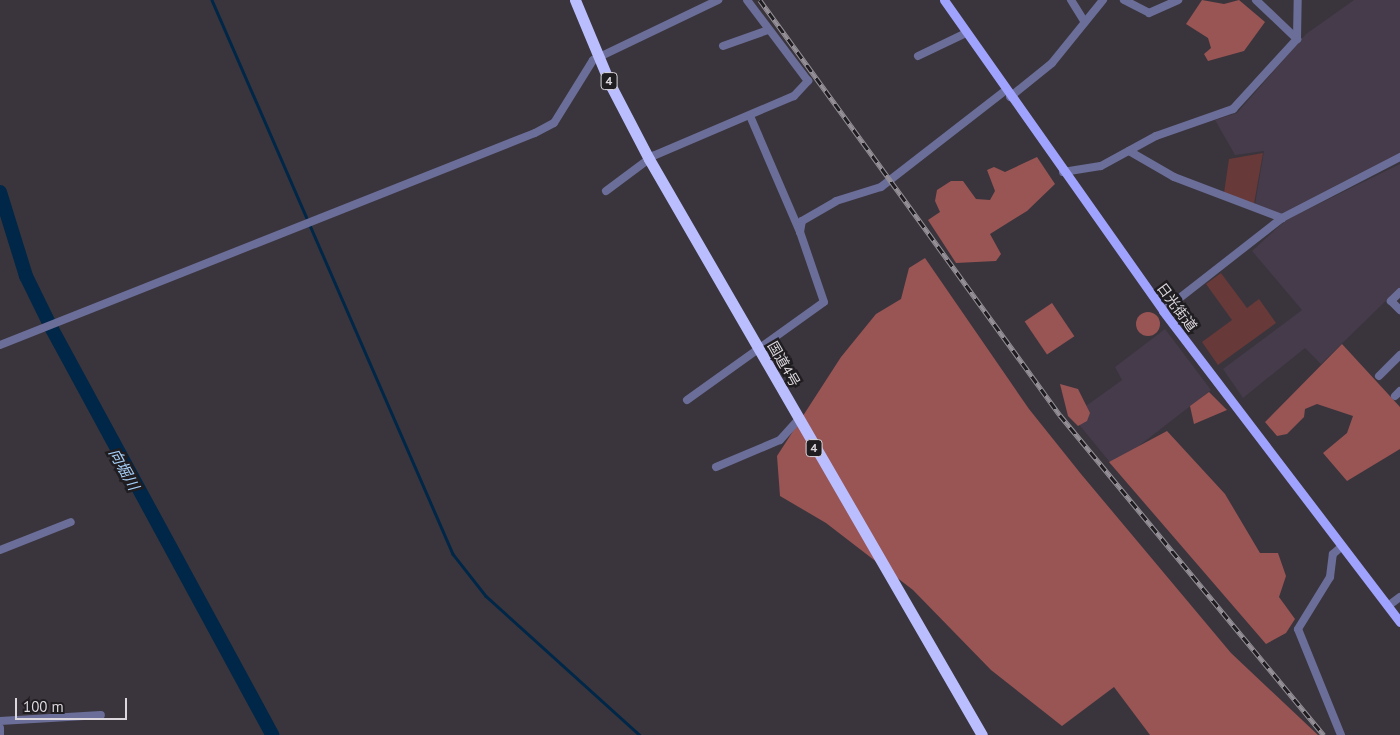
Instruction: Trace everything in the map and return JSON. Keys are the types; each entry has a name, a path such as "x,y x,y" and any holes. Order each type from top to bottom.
{"highway":[{"name":"国道4号","path":"575,0 597,56 649,159 798,420 982,735"}],"main road":[{"name":"日光街道","path":"944,0 1008,94 1163,311 1400,622"}],"street":[{"path":"0,345 304,222 550,126 585,68 597,56 718,0"},
{"path":"606,191 649,159 794,96 808,81 747,0"},
{"path":"1070,0 1085,22"},
{"path":"800,232 802,221 836,201 886,184 1052,63 1103,0"},
{"path":"1124,0 1148,13 1178,0"},
{"path":"1256,0 1297,39"},
{"path":"1063,172 1101,166 1129,151 1233,109 1297,39 1298,0"},
{"path":"723,46 768,30"},
{"path":"918,56 966,32"},
{"path":"687,400 824,302 800,232 750,116"},
{"path":"1129,151 1174,177 1282,218"},
{"path":"1163,311 1282,218 1400,158"},
{"path":"1400,292 1391,301 1400,310"},
{"path":"1379,376 1400,355"},
{"path":"716,467 780,440 798,420"},
{"path":"0,550 70,522"},
{"path":"1341,735 1298,629 1330,577 1333,554 1342,547"},
{"path":"1388,606 1400,597"},
{"path":"0,721 101,715"},
{"path":"0,728 0,735"}],"shaded area":[{"path":"1202,0 1224,4 1239,0 1265,22 1244,51 1208,61 1204,54 1211,48 1208,38 1186,24"},
{"path":"1354,0 1400,0 1400,154 1282,215 1255,204 1264,151 1235,155 1215,120 1237,113 1306,34"},
{"path":"1263,153 1254,204 1224,193 1229,159"},
{"path":"1037,157 1055,184 1027,211 990,234 1001,254 996,261 956,263 928,220 940,212 935,201 937,190 951,181 963,181 976,199 990,200 995,191 987,170 994,167 1005,172"},
{"path":"1400,164 1400,287 1321,364 1305,348 1243,398 1223,369 1302,310 1252,251 1286,220"},
{"path":"925,258 1029,409 1081,474 1231,653 1318,735 1150,735 1114,687 1062,726 991,670 913,590 826,523 780,496 777,456 841,357 876,314 901,299 909,268"},
{"path":"1221,273 1247,308 1259,299 1276,323 1218,365 1202,342 1232,320 1206,284"},
{"path":"1052,303 1074,336 1047,355 1025,321"},
{"path":"1143,312 1153,312 1160,319 1160,329 1153,336 1143,336 1136,329 1136,319"},
{"path":"1165,329 1211,390 1113,466 1072,416 1122,380 1115,367"},
{"path":"1342,344 1400,407 1400,449 1347,481 1323,453 1347,433 1353,416 1317,404 1305,409 1304,417 1287,434 1277,436 1265,422"},
{"path":"1060,384 1078,389 1090,413 1087,421 1078,426 1068,416"},
{"path":"1209,392 1227,410 1194,424 1190,406"},
{"path":"1167,431 1225,494 1260,553 1278,553 1286,576 1279,597 1295,619 1286,633 1266,644 1109,462"}],"waterway":[{"path":"212,0 453,554 486,596 640,735"},
{"name":"向堀川","path":"0,192 26,276 52,329 272,735"}],"railway":[{"path":"760,0 1060,415 1324,735"}]}
